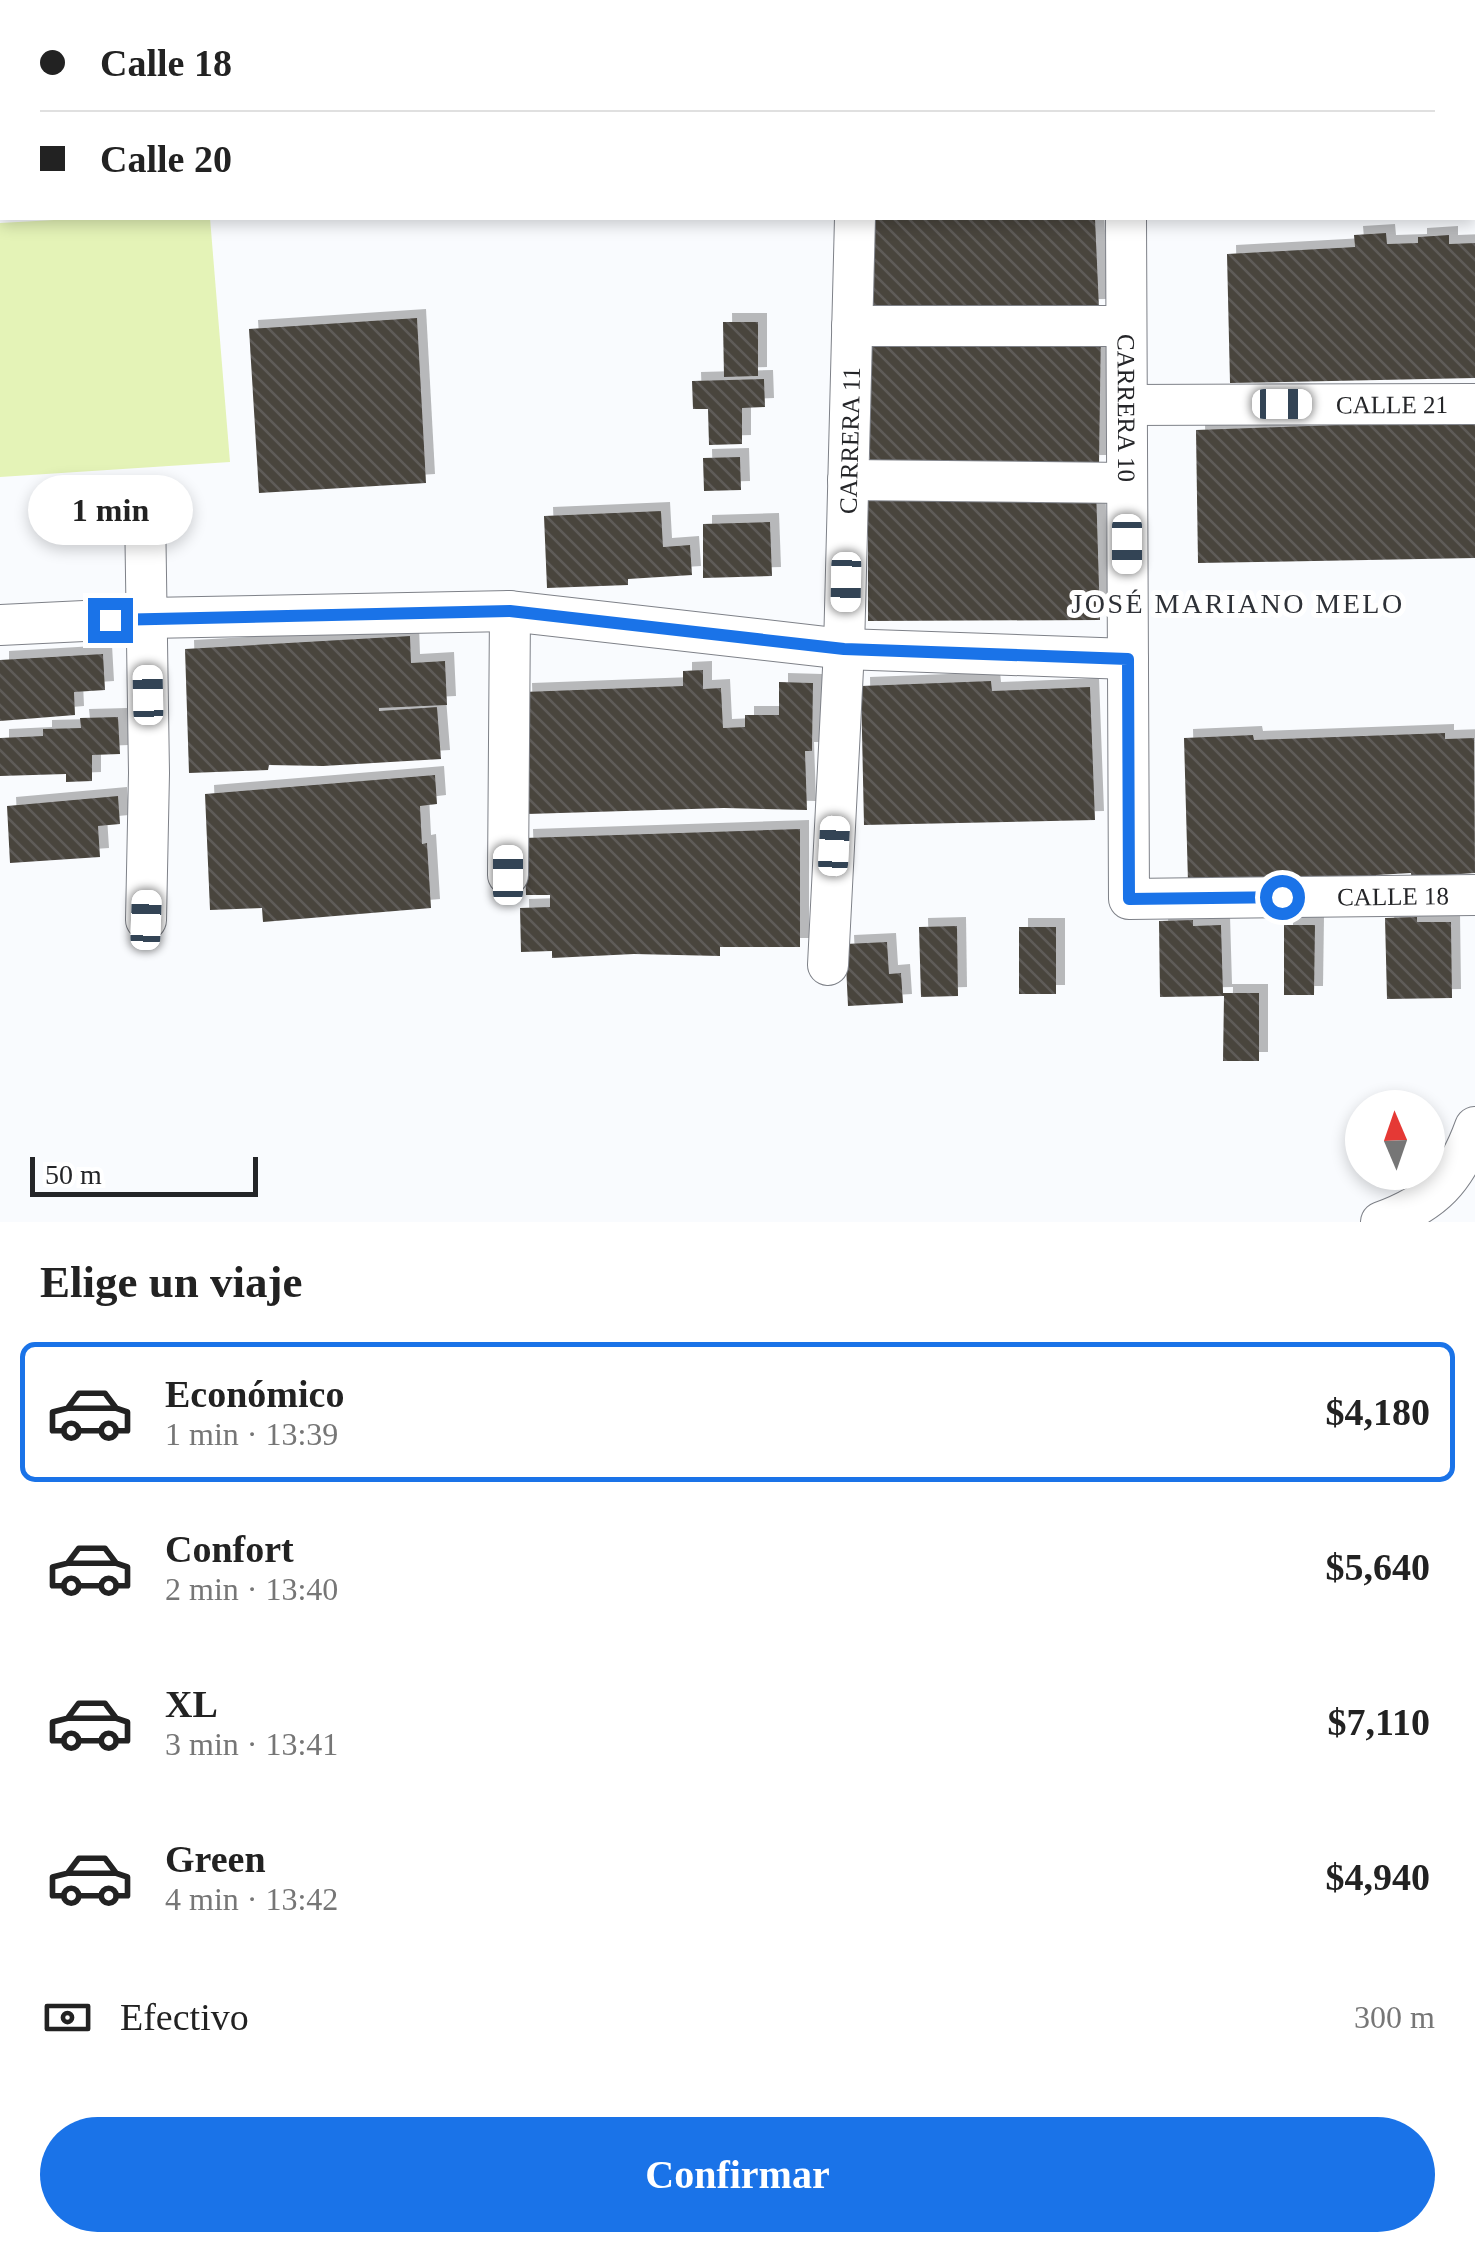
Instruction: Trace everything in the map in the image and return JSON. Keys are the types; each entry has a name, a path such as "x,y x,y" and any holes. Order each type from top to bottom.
{"street":[{"name":"CARRERA 11","path":"828,965 844,649 855,220"},
{"name":"CARRERA 10","path":"1126,220 1129,899"},
{"path":"852,326 1126,326"},
{"name":"CALLE 21","path":"1126,405 1475,404"},
{"path":"848,480 1127,483"},
{"path":"146,508 146,920"},
{"path":"508,875 510,611"},
{"path":"0,625 510,611 844,649 1128,659"},
{"name":"CALLE 18","path":"1129,899 1475,894"},
{"path":"1381,1222 1413,1211 1458,1170 1475,1126"}],"green space":[{"path":"210,220 230,462 0,477 0,223"}],"building":[{"path":"872,220 1095,220 1099,308 871,310"},
{"path":"1386,233 1387,244 1418,243 1418,237 1449,235 1449,244 1475,243 1475,378 1230,383 1227,254 1355,247 1354,235"},
{"path":"417,318 426,483 259,493 249,329"},
{"path":"723,322 758,322 758,376 724,377"},
{"path":"1101,329 1099,464 870,465 866,333"},
{"path":"764,379 765,407 742,408 742,444 709,445 708,409 693,409 692,381"},
{"path":"1475,420 1475,558 1198,563 1196,430"},
{"path":"740,457 741,490 704,491 703,458"},
{"path":"1096,486 1100,620 868,621 868,487"},
{"path":"661,511 663,547 690,545 692,575 628,579 628,585 547,588 544,516"},
{"path":"770,522 772,576 703,578 703,524"},
{"path":"410,636 411,663 445,661 447,705 379,711 437,707 441,759 269,765 268,770 189,773 185,649"},
{"path":"103,654 105,690 74,692 75,715 0,721 0,660"},
{"path":"703,670 703,689 721,688 723,728 745,727 745,715 779,715 779,682 813,683 812,751 805,751 807,810 724,808 527,814 523,692 683,686 683,671"},
{"path":"991,681 992,691 1090,687 1095,820 864,825 861,686"},
{"path":"118,717 120,754 92,755 92,781 66,782 66,774 0,776 0,738 43,736 43,729 81,728 80,718"},
{"path":"1445,733 1445,739 1474,738 1475,873 1444,875 1444,880 1412,881 1411,873 1376,875 1376,883 1188,882 1184,738 1253,735 1254,740"},
{"path":"435,775 437,804 420,806 431,908 263,922 262,908 210,910 205,794"},
{"path":"118,796 120,824 98,826 100,857 10,863 7,806"},
{"path":"800,829 800,947 720,947 720,956 634,954 552,958 552,951 521,952 520,908 550,907 550,895 526,895 524,838"},
{"path":"1417,917 1417,922 1451,922 1452,998 1387,999 1385,918"},
{"path":"1193,920 1193,926 1221,925 1223,993 1259,993 1259,1061 1223,1061 1224,996 1160,997 1159,921"},
{"path":"1284,925 1315,925 1314,995 1284,995"},
{"path":"957,926 958,996 921,997 919,927"},
{"path":"1019,927 1056,927 1056,994 1019,994"},
{"path":"887,942 889,974 901,973 903,1003 848,1006 845,944"}],"district":[{"name":"JOSÉ MARIANO MELO","path":"1238,603"}],"route":[{"path":"110,620 510,611 844,649 1128,659 1129,899 1282,897"}]}
